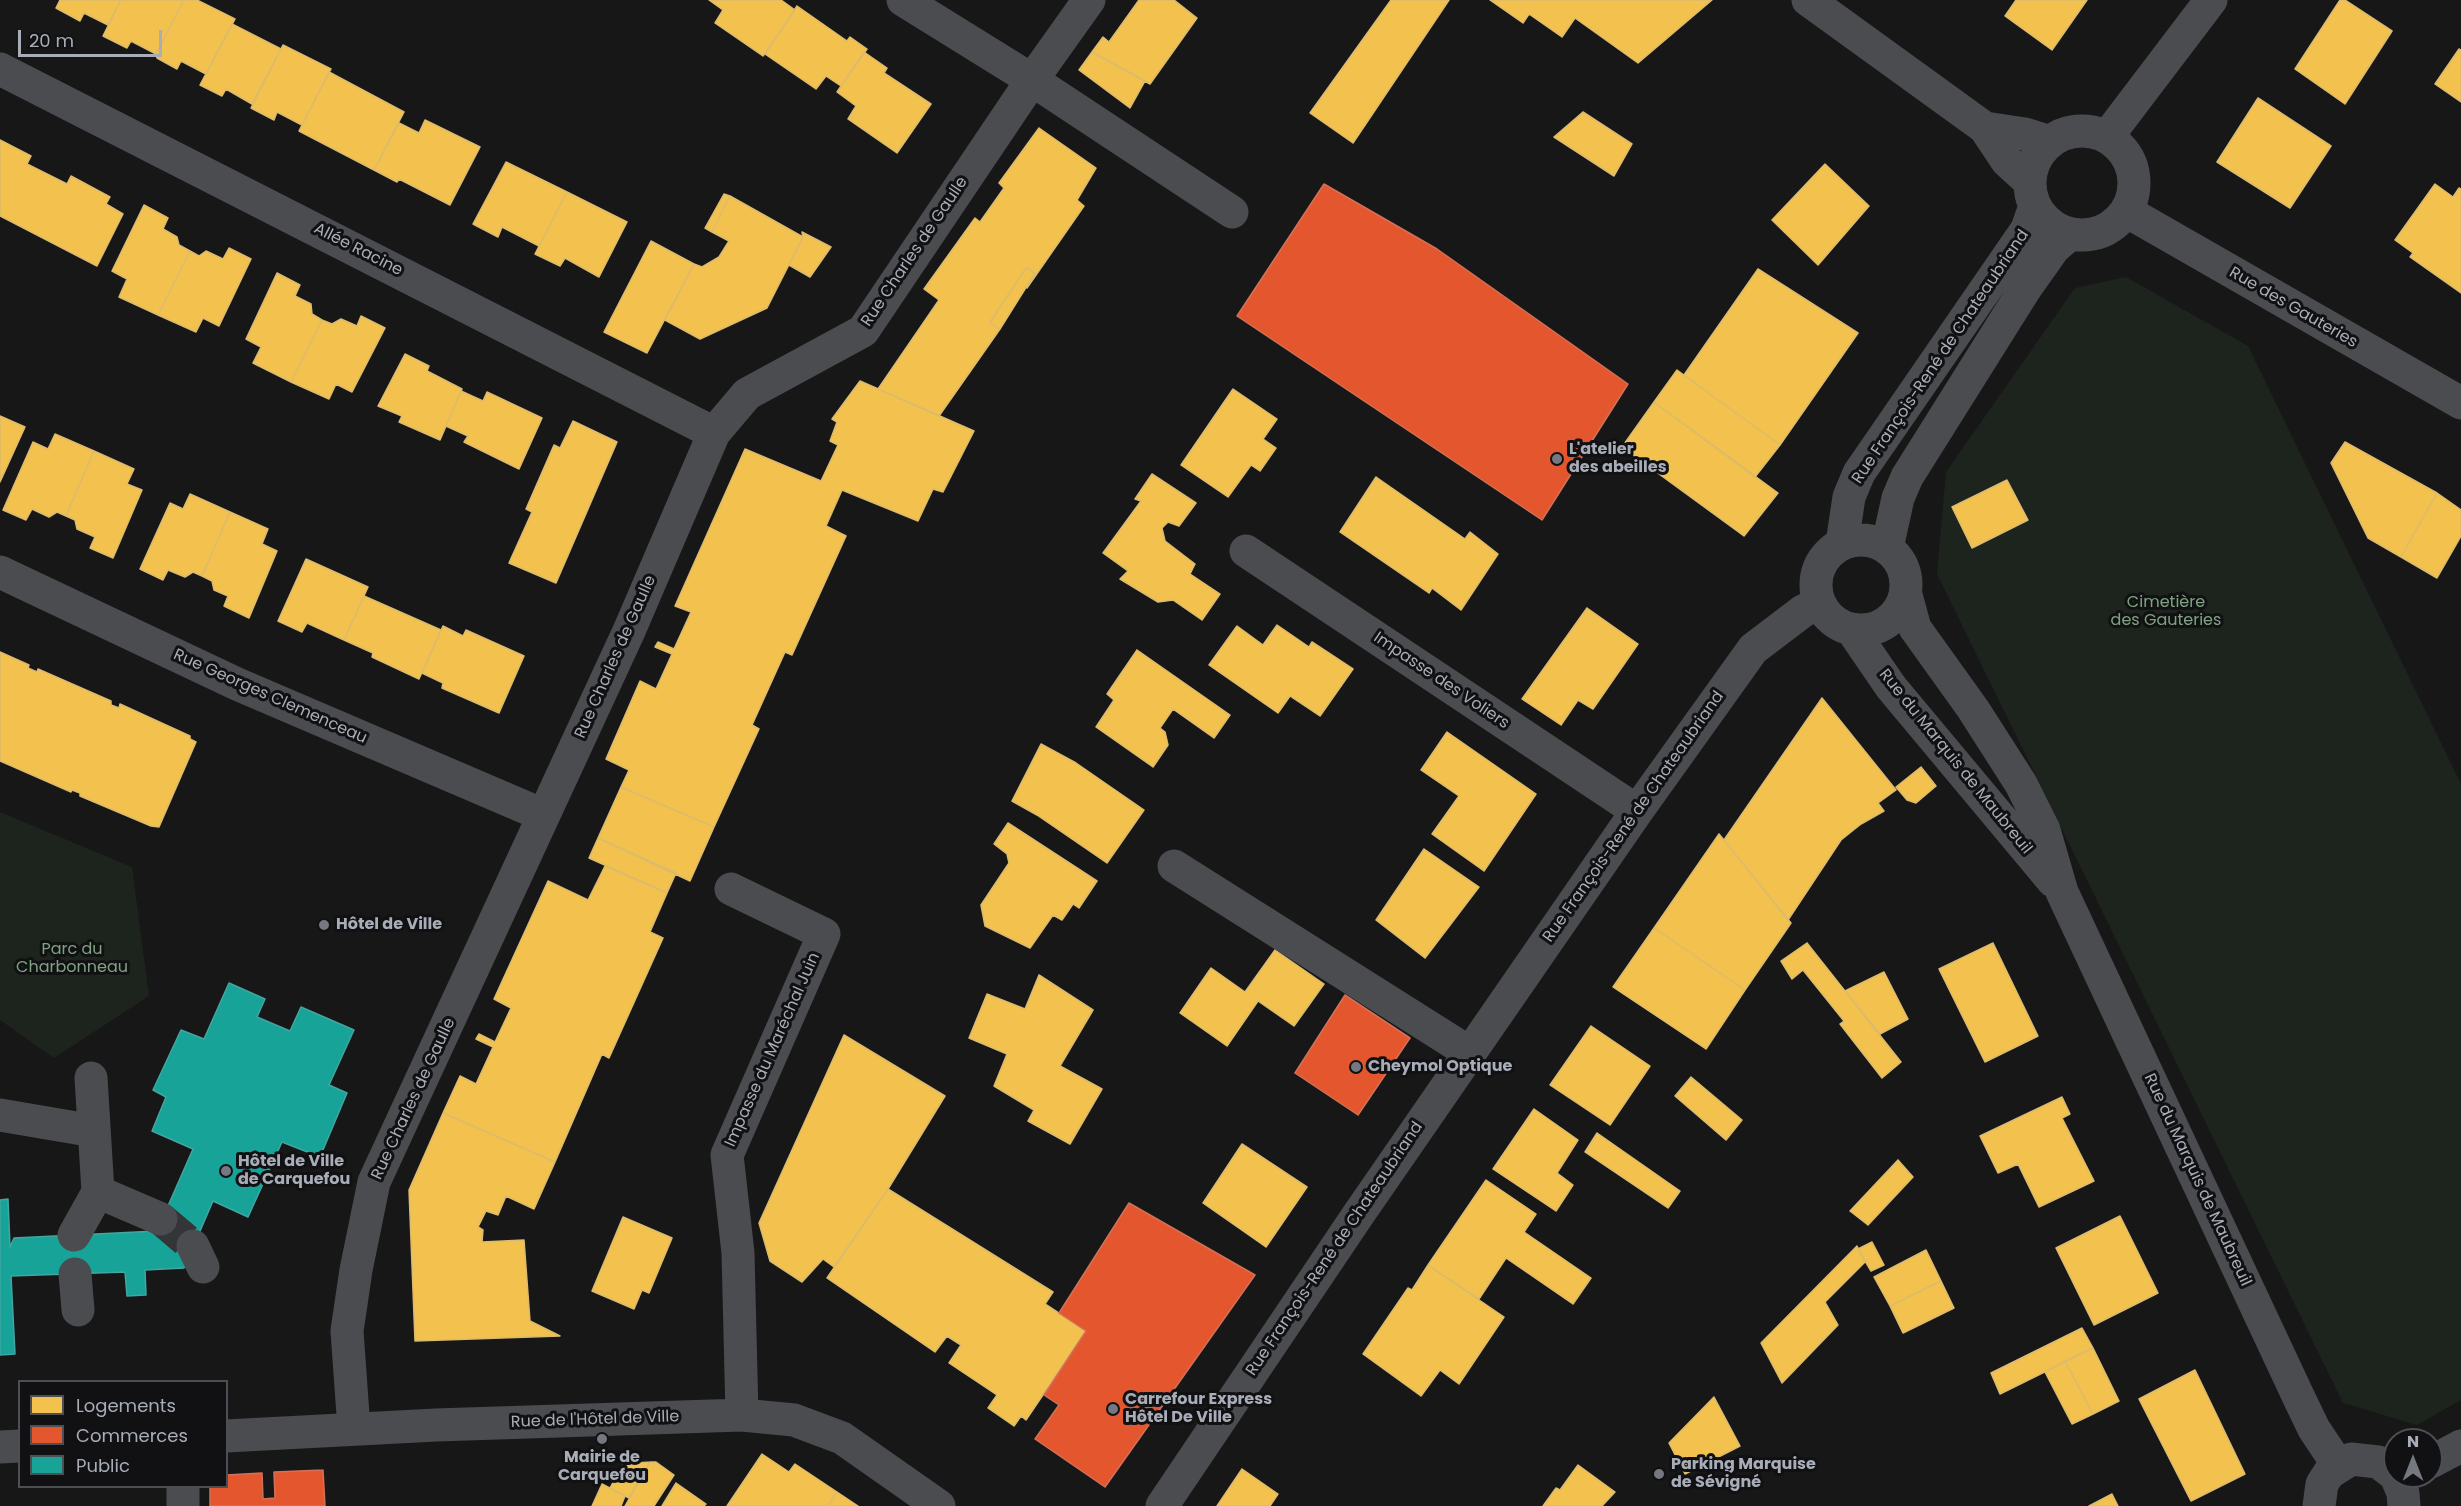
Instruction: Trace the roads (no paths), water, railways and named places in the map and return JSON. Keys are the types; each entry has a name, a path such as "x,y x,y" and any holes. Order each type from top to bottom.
{"street":[{"path":"903,0 1032,80 1232,212"},
{"name":"Rue Charles de Gaulle","path":"354,1429 347,1331 356,1270 375,1182 629,631 714,433 747,394 863,331 1032,80 1089,0"},
{"path":"1808,0 1985,128 2033,194 2044,218 2056,228 2070,234 2086,235 2102,232 2126,211 2134,191 2133,171 2124,151 2107,137 2078,132 2063,135 2050,142 2033,166 2033,194"},
{"path":"2107,137 2211,0"},
{"name":"Allée Racine","path":"0,69 714,433"},
{"path":"1985,128 2025,134 2050,142"},
{"name":"Rue François-René de Chateaubriand","path":"1842,544 1849,497 1859,473 2027,229 2033,194"},
{"name":"Rue des Gauteries","path":"2126,211 2139,221 2461,403"},
{"name":"Rue François-René de Chateaubriand","path":"1887,548 1898,498 1907,477 2025,289 2054,248 2070,234"},
{"path":"1857,540 1872,541 1887,548 1897,556 1907,582 1906,595 1892,618 1880,626 1852,630 1839,624 1819,603 1817,575 1830,552 1842,544 1857,540"},
{"name":"Impasse des Voliers","path":"1246,551 1637,810"},
{"name":"Rue Georges Clemenceau","path":"0,572 237,684 543,815"},
{"name":"Rue du Marquis de Maubreuil","path":"1906,595 1915,628 1973,708 2021,784 2044,830 2062,892 2300,1400 2314,1429 2338,1465"},
{"name":"Rue François-René de Chateaubriand","path":"1162,1506 1260,1357 1637,810 1753,649 1803,611 1819,603"},
{"name":"Rue du Marquis de Maubreuil","path":"1852,630 1891,687 1935,736 2062,892"},
{"path":"1174,866 1470,1053"},
{"name":"Impasse du Maréchal Juin","path":"731,889 824,934 727,1155 738,1253 741,1415"},
{"path":"74,1234 98,1192 91,1078"},
{"path":"0,1115 94,1131"},
{"path":"98,1192 161,1219"},
{"path":"75,1274 78,1310"},
{"name":"Rue de l'Hôtel de Ville","path":"228,1436 741,1415 794,1420 842,1438 939,1506"},
{"path":"0,1447 18,1446"},
{"path":"2443,1456 2461,1446"},
{"path":"2319,1506 2322,1484 2338,1465 2351,1459 2365,1458 2378,1462 2383,1467"},
{"path":"183,1488 183,1506"}],"tunnel":[{"path":"161,1219 193,1246"}],"place":[{"name":"L'atelier des abeilles","path":"1557,459"},
{"name":"Hôtel de Ville","path":"324,925"},
{"name":"Cheymol Optique","path":"1356,1067"},
{"name":"Hôtel de Ville de Carquefou","path":"226,1171"},
{"name":"Carrefour Express Hôtel De Ville","path":"1113,1409"},
{"name":"Mairie de Carquefou","path":"602,1439"},
{"name":"Parking Marquise de Sévigné","path":"1659,1474"}],"park label":[{"name":"Cimetière des Gauteries","path":"2166,612"},
{"name":"Parc du Charbonneau","path":"72,959"}]}
